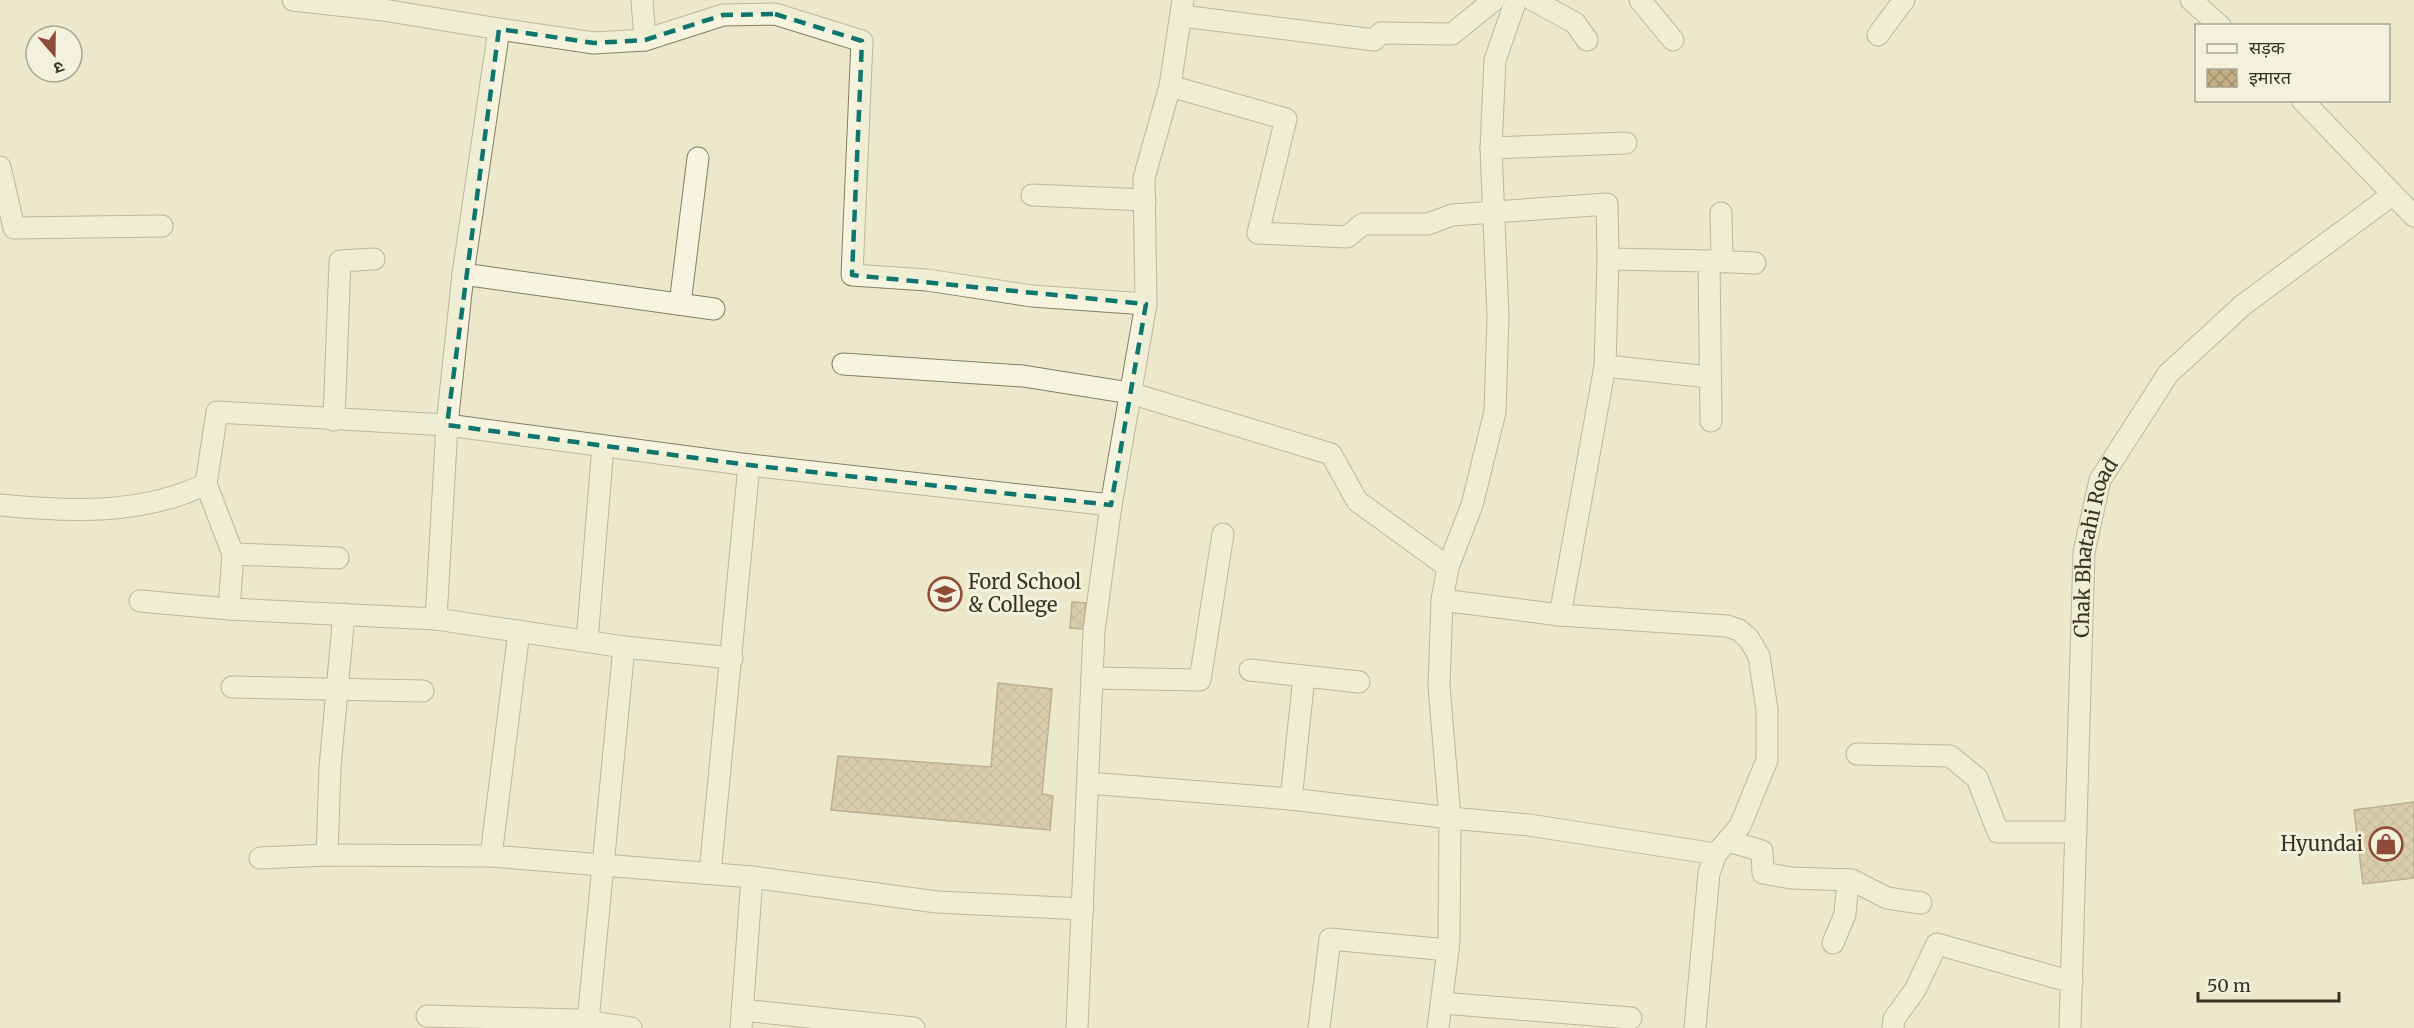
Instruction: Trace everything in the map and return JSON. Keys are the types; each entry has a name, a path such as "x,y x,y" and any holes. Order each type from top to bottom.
{"street":[{"path":"293,0 383,5 500,29 594,43 645,40 723,15 776,14 862,41 852,275 927,280 1032,296 1146,304"},
{"path":"642,0 645,40"},
{"path":"1077,1028 1094,631 1111,505 1146,304 1144,178 1170,86 1183,8 1374,40 1381,33 1452,34 1494,0"},
{"path":"1438,1028 1448,950 1450,818 1439,686 1442,600 1448,567 1472,505 1495,412 1498,316 1491,148 1495,60 1516,0"},
{"path":"1533,0 1575,23 1587,40"},
{"path":"1640,0 1672,40"},
{"path":"1878,35 1904,0"},
{"path":"2191,0 2218,24"},
{"path":"436,619 447,425 463,274 500,29"},
{"path":"1170,86 1286,119 1258,233 1347,237 1363,224 1428,224 1452,215 1607,204 1605,366 1560,615"},
{"path":"2304,102 2391,195 2413,213"},
{"path":"1491,148 1626,143"},
{"path":"680,304 698,158"},
{"path":"0,167 14,228 162,226"},
{"path":"1032,195 1144,200"},
{"name":"Chak Bhatahi Road","path":"2070,1028 2084,552 2100,480 2168,374 2243,305 2391,195"},
{"path":"1711,421 1710,377 1721,213"},
{"path":"334,420 340,261 374,260"},
{"path":"1608,260 1755,263"},
{"path":"463,274 714,309"},
{"path":"843,364 1023,376 1130,393 1331,454 1357,501 1448,567"},
{"path":"1605,366 1710,377"},
{"path":"229,609 233,554 206,483 216,412 447,425 749,465 1111,505"},
{"path":"587,641 603,446"},
{"path":"710,873 749,465"},
{"path":"0,505 45,510 98,510 159,501 184,494 206,483"},
{"path":"1092,678 1200,680 1223,534"},
{"path":"233,554 338,558"},
{"path":"1442,600 1560,615 1727,626 1739,630 1749,639 1759,656 1767,710 1767,760 1740,826 1722,848 1709,873 1695,1028"},
{"path":"140,601 229,609 436,619 624,647 732,658"},
{"path":"327,855 330,767 344,615"},
{"path":"491,856 519,631"},
{"path":"588,1022 601,864 624,647"},
{"path":"1250,670 1359,682"},
{"path":"1291,799 1304,677"},
{"path":"232,687 423,690"},
{"path":"1857,754 1950,756 1977,778 1998,832 2076,832"},
{"path":"1088,783 1291,799 1722,848 1762,850 1763,873 1791,878 1848,880 1887,898 1922,903"},
{"path":"260,858 327,855 491,856 752,877 937,902 1083,909"},
{"path":"752,877 741,1019 914,1028"},
{"path":"1833,943 1845,914 1848,880"},
{"path":"1319,1028 1330,939 1448,950"},
{"path":"1893,1028 1894,1019 1915,990 1937,944 2072,982"},
{"path":"1442,1003 1631,1018"},
{"path":"428,1016 588,1022 631,1028"}],"highlighted area":[{"path":"775,14 862,41 852,275 1146,304 1111,505 749,465 447,425 499,29 594,43 645,40 723,15"}],"building":[{"path":"1072,602 1086,603 1084,629 1070,628"},
{"path":"998,683 1052,689 1042,794 1053,796 1050,830 831,810 838,756 991,767"},
{"name":"Hyundai","path":"2414,802 2414,878 2363,884 2354,810"}],"place":[{"name":"Ford School & College","path":"945,594"},
{"name":"Hyundai","path":"2386,844"}]}
